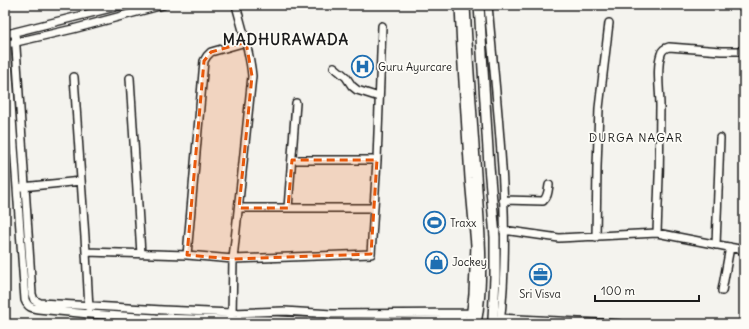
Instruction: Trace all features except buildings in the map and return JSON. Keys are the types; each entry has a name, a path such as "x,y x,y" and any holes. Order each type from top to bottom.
{"main road":[{"path":"465,5 479,224 480,296 473,320"},
{"path":"479,5 495,237 495,277 492,324"}],"street":[{"path":"123,5 6,34 34,300 40,302 163,310 277,320 325,322 473,320 475,245 460,49 459,5"},
{"path":"6,44 16,43 163,5"},
{"path":"232,316 233,259 252,76 252,67 236,5"},
{"path":"488,5 502,165 503,279 500,321 619,324"},
{"path":"596,237 599,108 609,23"},
{"path":"86,252 186,255 233,259 371,254 377,160 382,26"},
{"path":"15,32 25,300 27,305 33,308 89,314 156,318 232,316"},
{"path":"186,255 204,61 211,52 246,42"},
{"path":"657,233 660,146 659,63 661,54 664,49 670,47 721,51 744,51"},
{"path":"334,68 346,77 352,86 357,90 379,97"},
{"path":"74,77 89,314"},
{"path":"130,78 141,254"},
{"path":"288,208 296,103"},
{"path":"716,245 720,138"},
{"path":"292,160 377,160"},
{"path":"21,187 81,181"},
{"path":"503,200 543,201 548,196 549,185"},
{"path":"239,208 374,208"},
{"path":"503,230 559,238 657,233 744,250"},
{"path":"722,291 730,247"}],"highlighted area":[{"path":"246,42 252,76 239,208 288,208 292,160 377,160 371,254 233,259 187,255 204,61 211,52"}],"place":[{"name":"Guru Ayurcare","path":"363,67"},
{"name":"Traxx","path":"434,223"},
{"name":"Jockey","path":"436,262"},
{"name":"Sri Visva","path":"540,274"}],"district":[{"name":"MADHURAWADA","path":"286,39"},
{"name":"DURGA NAGAR","path":"636,137"}]}
